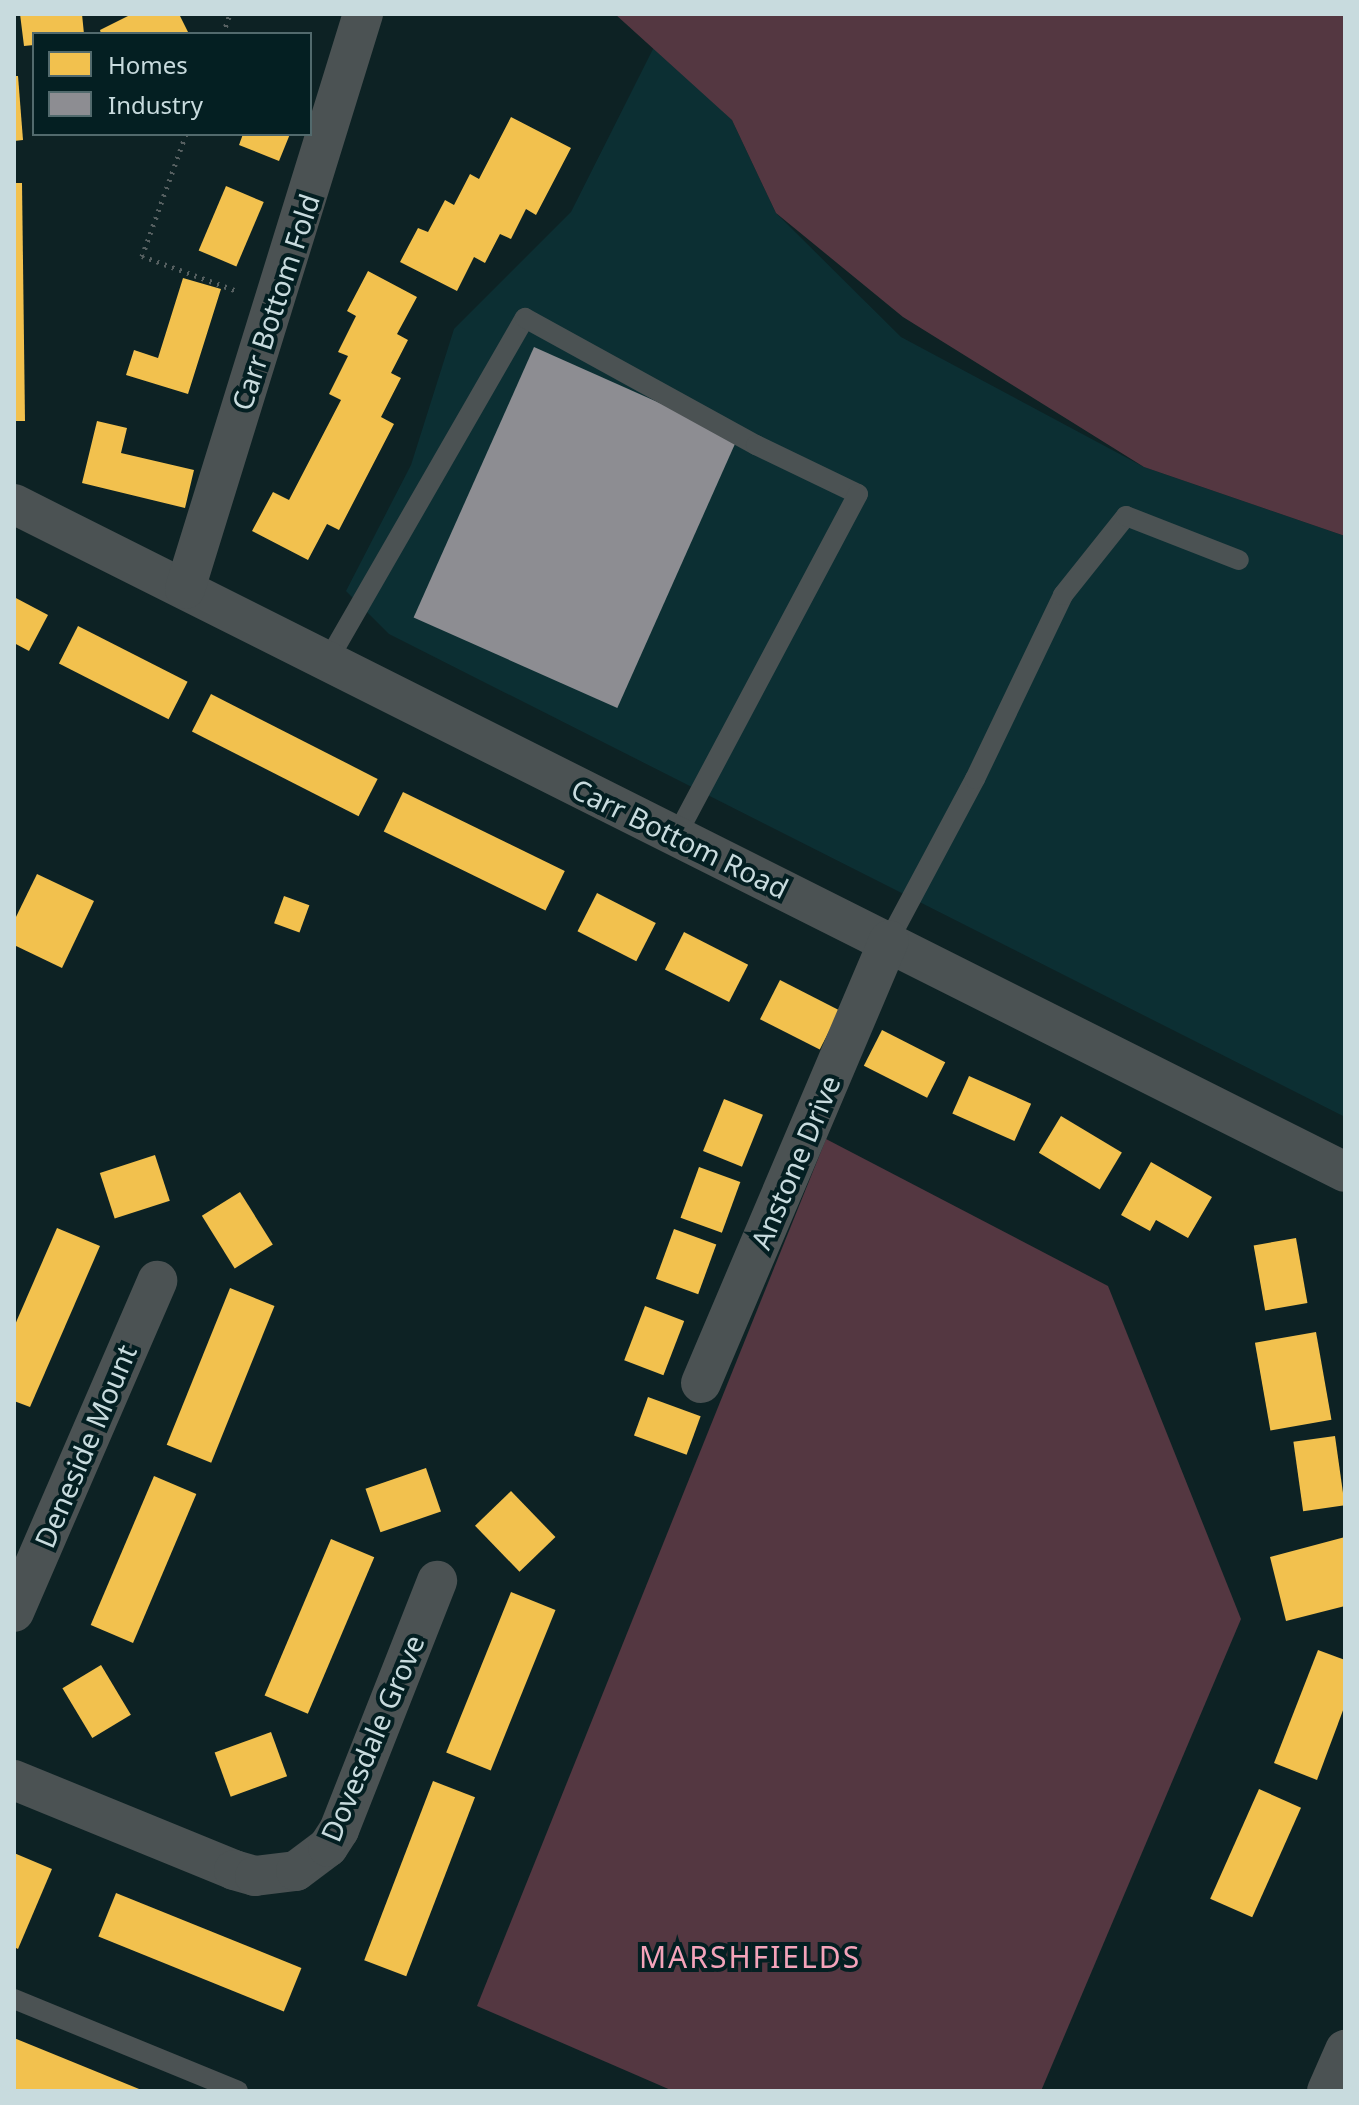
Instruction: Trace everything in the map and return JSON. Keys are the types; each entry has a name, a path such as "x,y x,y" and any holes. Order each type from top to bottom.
{"street":[{"name":"Carr Bottom Fold","path":"185,589 363,14"},
{"name":"Carr Bottom Road","path":"14,504 676,837 889,940 1345,1172"},
{"name":"Anstone Drive","path":"701,1383 889,940"},
{"name":"Deneside Mount","path":"14,1612 157,1281"},
{"name":"Dovesdale Grove","path":"14,1780 234,1870 255,1876 296,1871 328,1847 339,1830 437,1581"},
{"path":"1327,2091 1345,2050"}],"lane":[{"path":"327,662 525,318 756,445 858,494 676,837"},
{"path":"889,940 975,779 1063,595 1126,516 1239,560"},
{"path":"14,1999 238,2091"}],"path":[{"path":"185,136 142,256 275,306"}],"shaded area":[{"path":"615,14 1345,14 1345,536 1144,467 903,317 776,213 732,120"},
{"path":"655,45 732,120 776,213 901,337 1144,467 1345,536 1345,1117 389,634 346,591 411,465 454,329 571,212"},
{"path":"826,1139 1108,1286 1241,1619 1041,2091 673,2091 477,2006"}],"building: Homes":[{"path":"20,14 82,14 84,32 32,32 32,45 24,46"},
{"path":"132,14 179,14 188,32 100,32"},
{"path":"14,76 18,76 23,140 14,141"},
{"path":"511,117 571,148 536,215 526,209 511,239 500,234 485,263 474,257 457,291 400,262 418,228 428,232 445,200 454,205 470,174 479,179"},
{"path":"242,136 289,136 279,161 239,145"},
{"path":"14,183 22,183 25,421 14,421"},
{"path":"226,186 264,202 236,266 199,250"},
{"path":"368,271 417,297 397,334 408,340 391,373 401,378 381,417 394,424 339,530 327,524 308,560 252,531 273,492 289,500 341,400 329,394 348,356 338,352 356,316 347,311"},
{"path":"183,278 221,289 188,394 126,375 134,350 158,358"},
{"path":"97,421 127,428 121,453 194,470 185,508 82,483"},
{"path":"14,597 48,615 29,651 14,643"},
{"path":"78,626 188,682 169,719 59,663"},
{"path":"211,694 378,779 359,816 192,731"},
{"path":"403,792 565,871 545,910 384,832"},
{"path":"37,874 94,901 62,968 14,945 14,921"},
{"path":"597,893 656,923 636,961 577,931"},
{"path":"284,896 309,905 299,932 274,923"},
{"path":"684,932 748,965 729,1002 665,969"},
{"path":"780,980 840,1010 820,1050 760,1019"},
{"path":"882,1030 945,1062 927,1098 864,1066"},
{"path":"969,1076 1031,1104 1014,1141 952,1113"},
{"path":"724,1099 763,1115 742,1167 703,1151"},
{"path":"1061,1116 1122,1153 1100,1189 1039,1153"},
{"path":"155,1155 170,1201 115,1219 100,1173"},
{"path":"1151,1162 1212,1197 1188,1238 1156,1220 1150,1231 1121,1215"},
{"path":"699,1167 740,1182 722,1233 681,1218"},
{"path":"240,1192 273,1245 235,1268 202,1216"},
{"path":"57,1228 100,1246 30,1407 14,1401 14,1327"},
{"path":"674,1229 716,1244 698,1294 656,1279"},
{"path":"1296,1238 1307,1303 1265,1310 1254,1245"},
{"path":"230,1288 275,1306 211,1463 167,1445"},
{"path":"645,1306 684,1321 663,1375 624,1360"},
{"path":"1316,1332 1331,1420 1270,1430 1255,1343"},
{"path":"648,1397 701,1416 687,1455 634,1436"},
{"path":"1335,1436 1345,1505 1303,1511 1293,1442"},
{"path":"426,1468 441,1511 380,1532 365,1489"},
{"path":"154,1476 196,1494 133,1643 91,1625"},
{"path":"511,1491 555,1537 519,1572 475,1526"},
{"path":"1345,1537 1345,1606 1286,1621 1270,1557"},
{"path":"331,1539 374,1557 308,1714 265,1695"},
{"path":"511,1592 556,1610 491,1770 446,1752"},
{"path":"1318,1650 1345,1660 1345,1705 1317,1780 1274,1763"},
{"path":"101,1665 131,1715 92,1738 62,1688"},
{"path":"271,1732 287,1776 231,1797 215,1753"},
{"path":"433,1781 475,1797 406,1976 364,1960"},
{"path":"1259,1789 1301,1808 1252,1917 1210,1899"},
{"path":"14,1853 52,1869 18,1949 14,1947"},
{"path":"116,1893 301,1968 284,2011 98,1937"},
{"path":"14,2038 144,2091 14,2091"}],"building: Industry":[{"path":"534,347 738,438 617,708 414,617"}],"district":[{"name":"MARSHFIELDS","path":"750,1957"}]}
